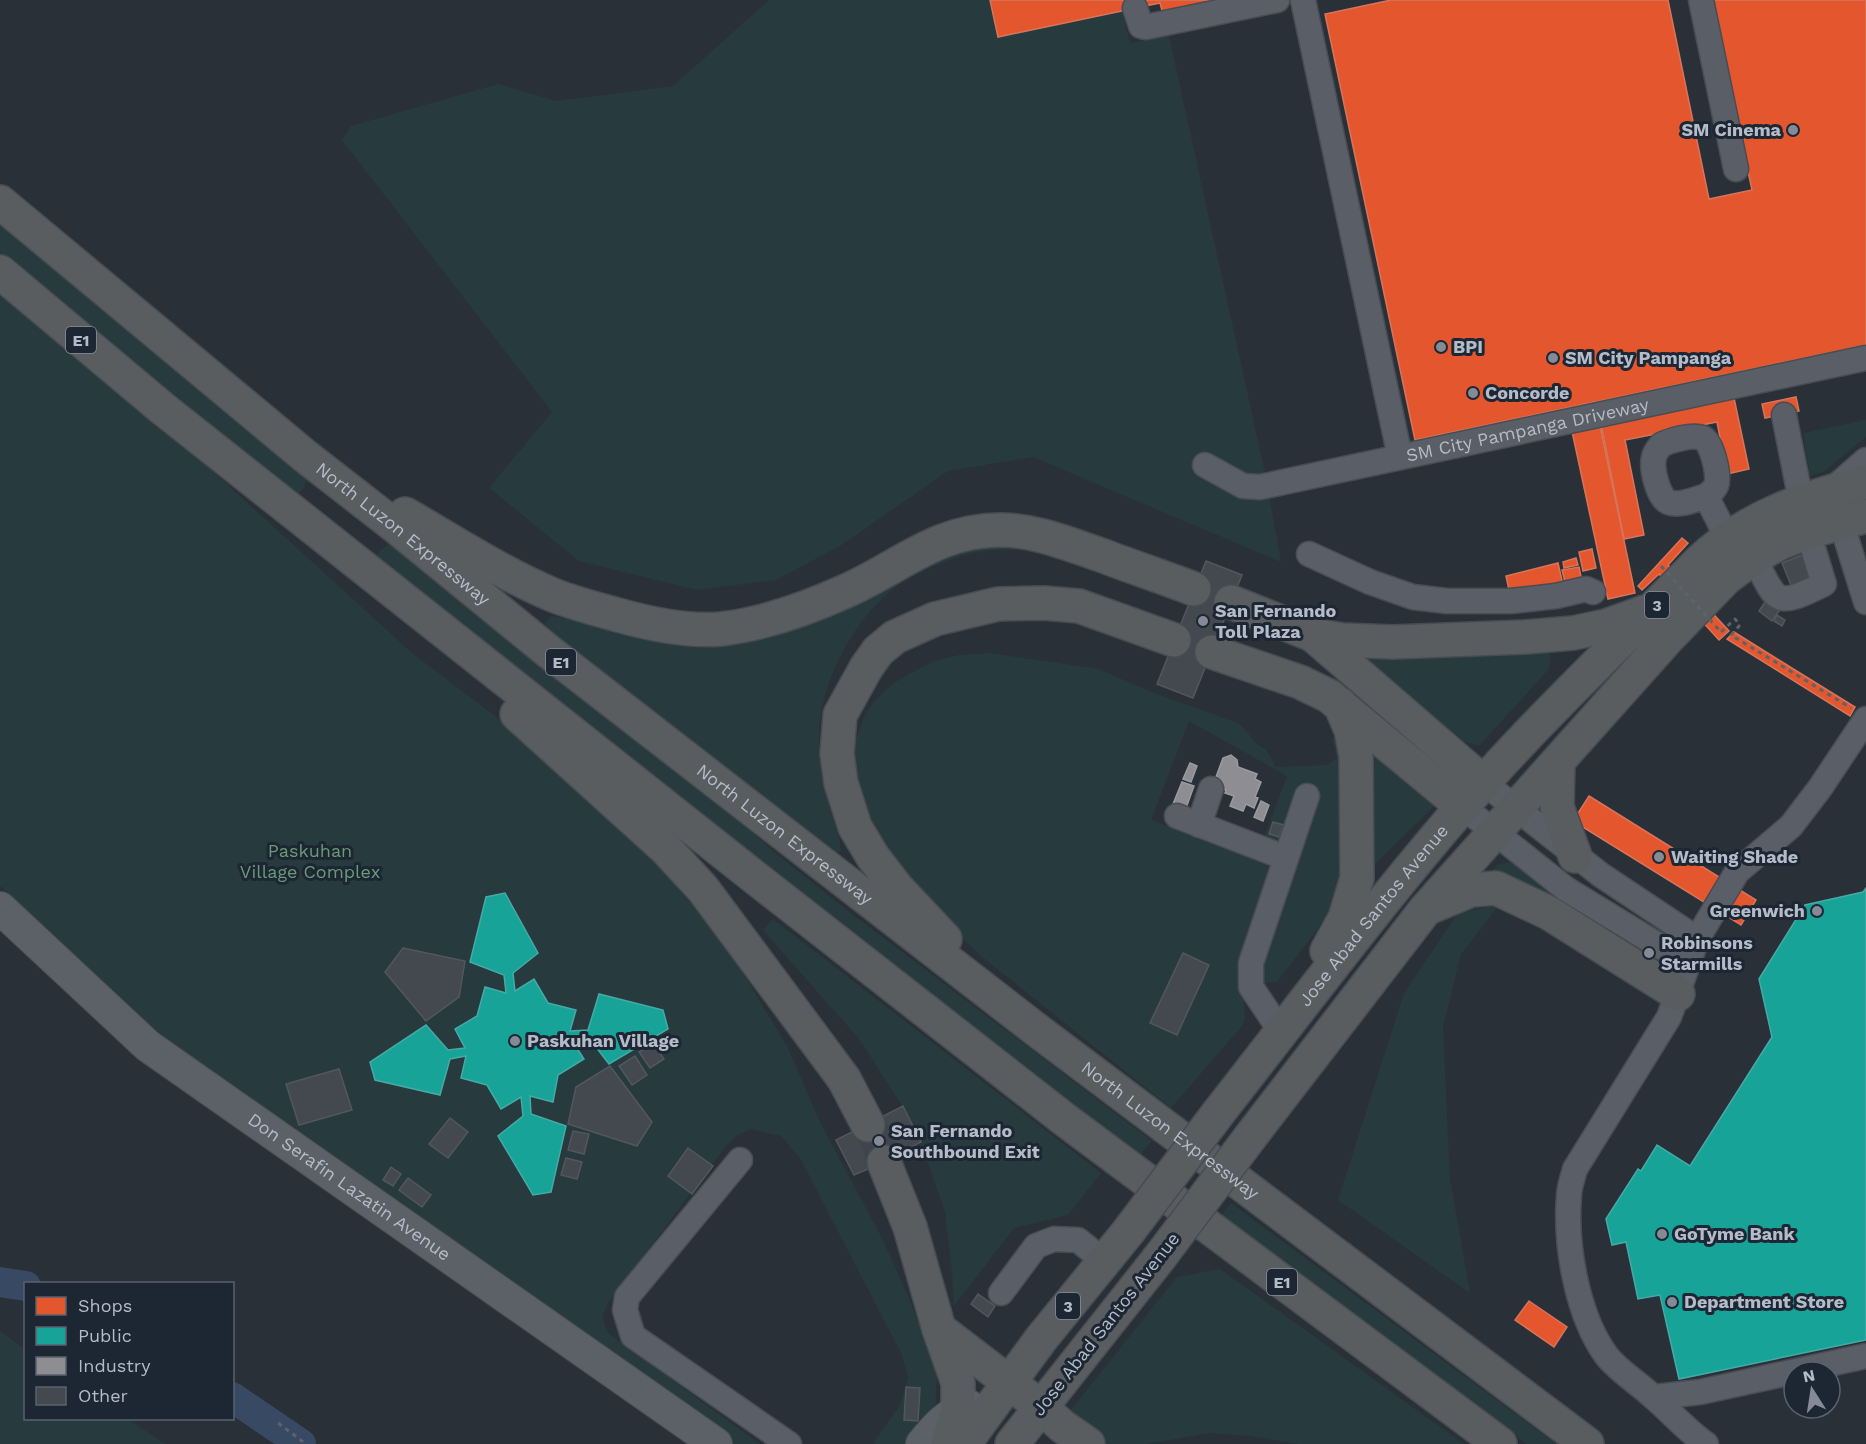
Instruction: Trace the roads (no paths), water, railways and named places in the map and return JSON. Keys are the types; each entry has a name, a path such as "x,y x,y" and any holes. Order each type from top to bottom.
{"highway":[{"name":"North Luzon Expressway","path":"0,202 305,456 548,651 1038,1031 1587,1444"},
{"name":"E1","path":"0,272 162,408 1064,1119 1500,1444"},
{"path":"305,456 524,582 555,596 632,619 661,625 718,629 770,620 802,610 849,590 941,540 992,530 1028,533 1061,541 1194,589"},
{"name":"Jose Abad Santos Avenue","path":"954,1429 1003,1390 1381,906 1473,795 1699,562 1727,537 1765,516 1813,508 1866,482"},
{"name":"Jose Abad Santos Avenue","path":"1813,508 1854,519"},
{"name":"Jose Abad Santos Avenue","path":"1012,1444 1160,1257 1425,910 1668,638 1726,578 1754,556 1780,543 1813,508"},
{"path":"302,519 673,857 723,914 844,1079 868,1125"},
{"path":"1231,602 1313,635 1342,640 1393,642 1573,633 1606,626 1654,608"},
{"path":"1038,1031 910,903 873,857 855,827 841,783 837,754 840,715 866,668 878,651 895,637 935,619 998,604 1044,603 1079,606 1174,640"},
{"path":"1313,635 1473,795"},
{"path":"1212,652 1318,690 1473,795"},
{"path":"1282,1033 1345,918 1357,878 1356,756 1351,730 1340,704"},
{"path":"1557,763 1557,807 1575,856"},
{"path":"1425,910 1471,890 1496,888 1684,979"},
{"path":"885,1162 910,1227 939,1329 958,1383 954,1429"},
{"path":"939,1329 1003,1390 1041,1407 1062,1426 1088,1444"}],"main road":[{"name":"Don Serafin Lazatin Avenue","path":"0,908 148,1046 716,1444"},
{"path":"922,1444 954,1429"}],"street":[{"path":"1135,8 1141,26 1146,27 1277,0"},
{"name":"SM City Pampanga Driveway","path":"1303,0 1400,457 1781,397 1866,358"},
{"path":"1701,0 1736,169"},
{"path":"1754,556 1770,589 1782,600 1795,598 1824,584 1813,508 1781,397"},
{"path":"1205,465 1243,486 1260,487 1400,457"},
{"path":"1813,508 1866,460"},
{"path":"1706,496 1727,537"},
{"path":"1854,519 1866,603"},
{"path":"1309,554 1370,582 1413,597 1447,601 1511,601 1556,596 1587,589 1593,592"},
{"path":"1706,1444 1607,1357 1592,1333 1583,1309 1570,1250 1569,1195 1575,1169 1669,1017 1697,939 1737,872 1791,826 1820,789 1862,715"},
{"path":"1199,825 1211,789"},
{"path":"1473,795 1516,809 1575,856 1697,939"},
{"path":"1473,795 1493,833 1684,979"},
{"path":"1282,1033 1251,987 1250,974 1254,950 1307,796"},
{"path":"1177,816 1286,858"},
{"path":"740,1160 627,1297 625,1310 633,1336 776,1440"},
{"path":"1001,1293 1036,1246 1054,1239 1078,1240 1104,1262"},
{"path":"1654,1397 1700,1392 1866,1356"}],"waterway":[{"path":"0,1282 24,1286"},
{"path":"234,1398 301,1444"}],"tunnel":[{"path":"868,1125 884,1162"}],"place":[{"name":"SM Cinema","path":"1793,130"},
{"name":"BPI","path":"1441,347"},
{"name":"SM City Pampanga","path":"1553,358"},
{"name":"Concorde","path":"1473,393"},
{"name":"San Fernando Toll Plaza","path":"1203,621"},
{"name":"Waiting Shade","path":"1659,857"},
{"name":"Greenwich","path":"1817,911"},
{"name":"Robinsons Starmills","path":"1649,953"},
{"name":"Paskuhan Village","path":"515,1041"},
{"name":"San Fernando Southbound Exit","path":"879,1141"},
{"name":"GoTyme Bank","path":"1662,1234"},
{"name":"Department Store","path":"1672,1302"}],"park label":[{"name":"Paskuhan Village Complex","path":"310,861"}]}
